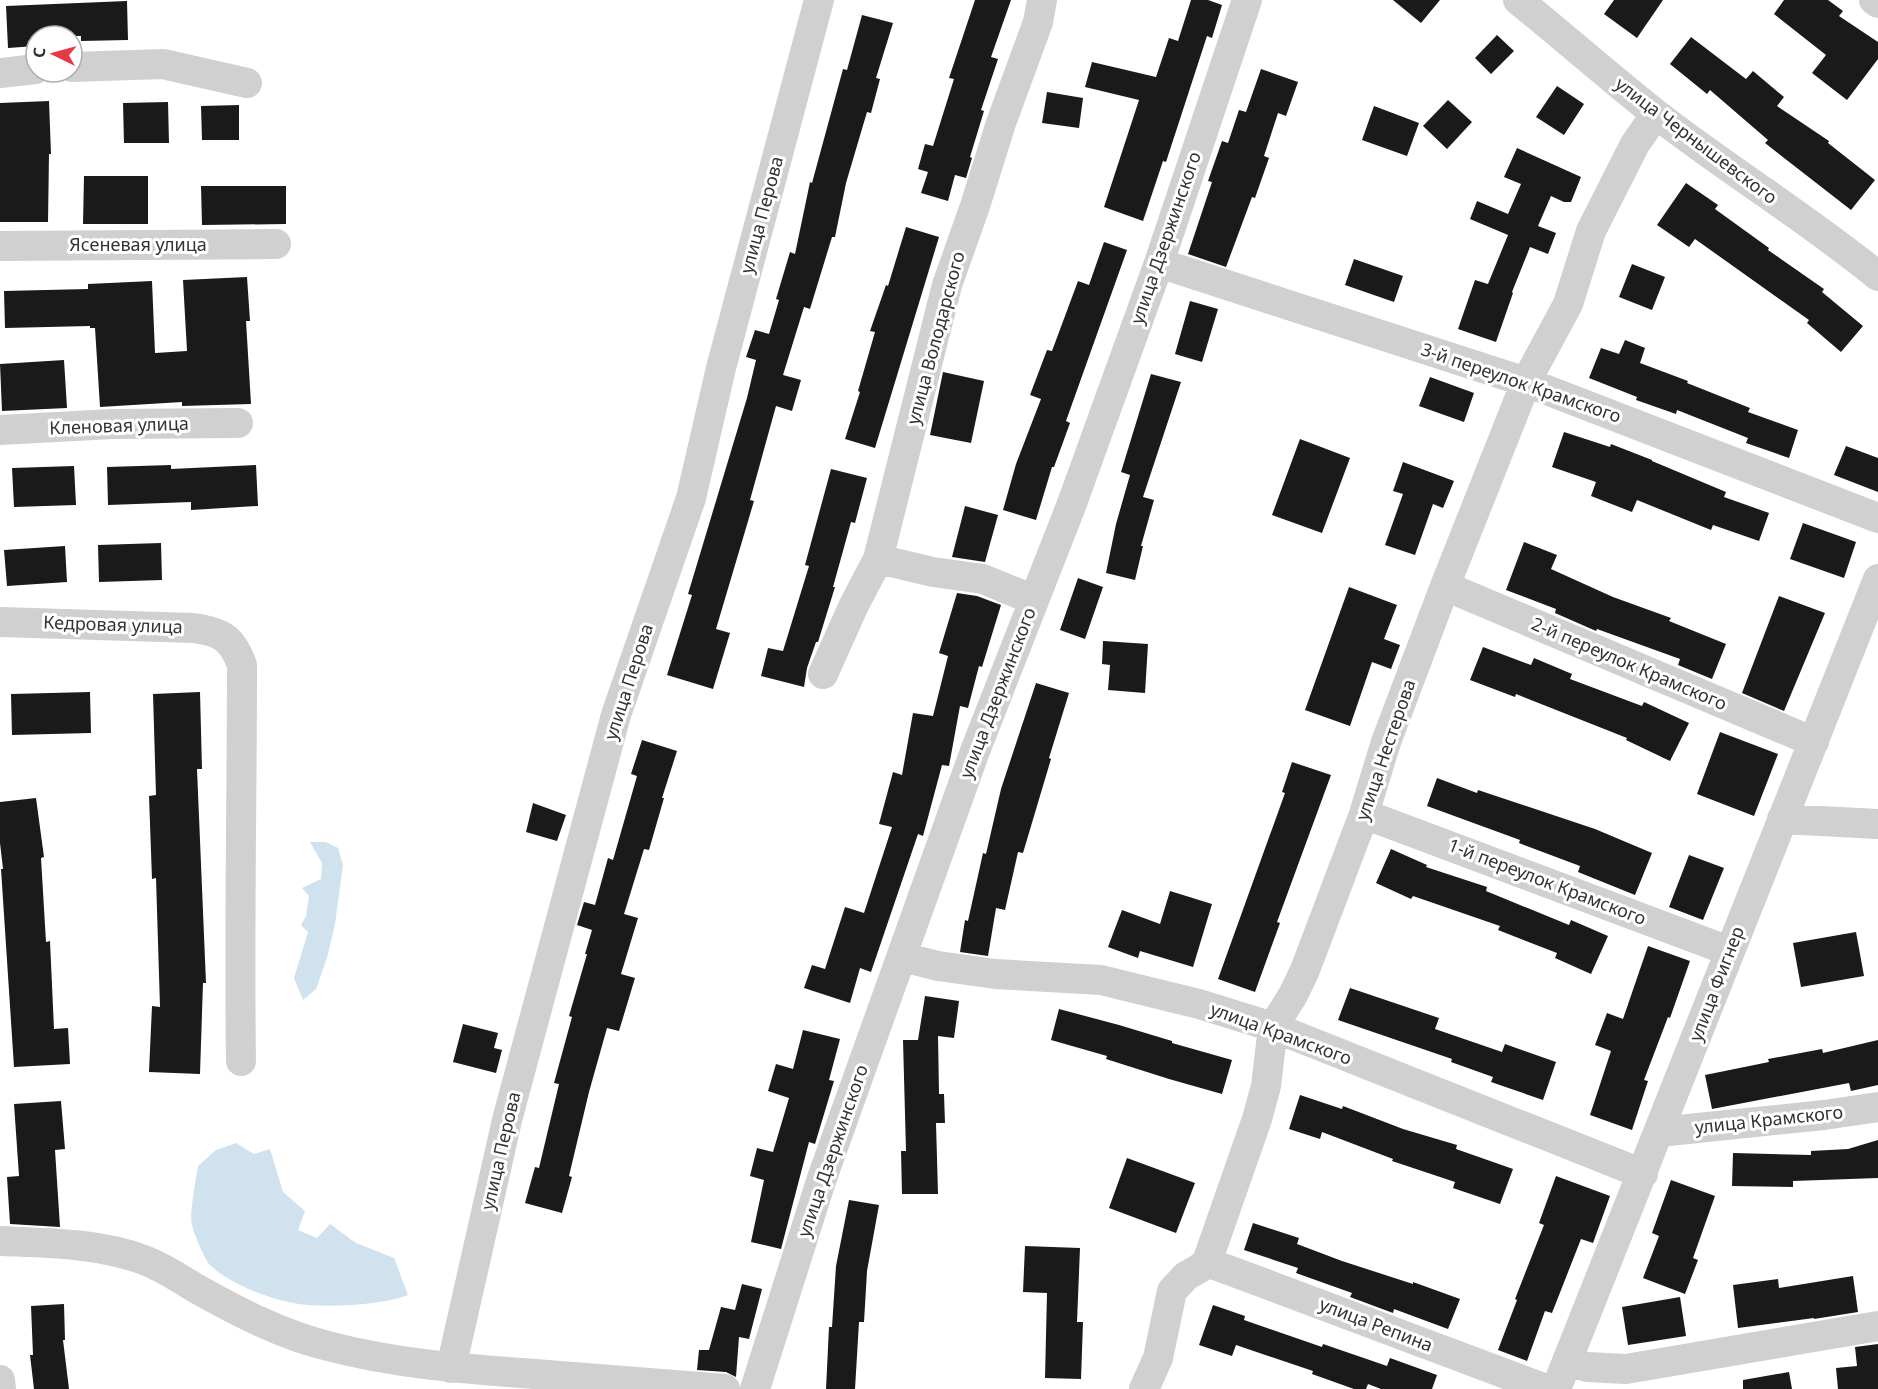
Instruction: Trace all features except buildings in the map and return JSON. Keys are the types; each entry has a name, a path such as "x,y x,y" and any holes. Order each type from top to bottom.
{"street":[{"name":"улица Перова","path":"442,1375 507,1120 616,715 691,498 722,368 819,0"},
{"name":"улица Володарского","path":"824,674 854,605 878,559 947,285 1001,123 1038,22 1042,0"},
{"name":"улица Дзержинского","path":"755,1389 822,1178 975,751 1071,506 1159,263 1247,0"},
{"name":"улица Чернышевского","path":"1518,0 1656,114 1834,241 1878,276"},
{"path":"1874,0 1878,3"},
{"path":"84,67 163,64 247,83"},
{"path":"0,73 24,70"},
{"name":"улица Нестерова","path":"1207,1262 1257,1119 1266,1086 1273,1027 1305,970 1364,814 1386,742 1445,586 1526,382 1568,304 1591,231 1635,144 1656,114"},
{"name":"Ясеневая улица","path":"0,246 276,244"},
{"name":"3-й переулок Крамского","path":"1159,263 1526,382 1878,518"},
{"name":"Кленовая улица","path":"0,430 112,424 238,423"},
{"path":"878,559 933,572 983,579 1034,600"},
{"name":"улица Фигнер","path":"1556,1389 1878,579"},
{"name":"2-й переулок Крамского","path":"1445,586 1814,742"},
{"name":"Кедровая улица","path":"0,622 213,630 225,637 236,650 242,665 239,937 241,1061"},
{"name":"1-й переулок Крамского","path":"1364,814 1729,951"},
{"path":"1782,819 1878,825"},
{"name":"улица Крамского","path":"902,957 938,966 995,974 1101,980 1198,1004 1273,1027 1643,1174"},
{"name":"улица Крамского","path":"1659,1132 1878,1107"},
{"path":"0,1241 80,1246 142,1259 172,1272 235,1309 284,1332 326,1346 442,1375 725,1389"},
{"path":"1144,1389 1158,1358 1172,1291 1186,1276 1207,1262"},
{"name":"улица Репина","path":"1207,1262 1546,1389"},
{"path":"1567,1361 1587,1368 1626,1369 1878,1326"},
{"path":"0,1380 1,1389"}],"water":[{"path":"310,842 326,842 338,848 343,865 335,924 327,958 316,989 303,1000 294,978 308,932 301,925 306,916 309,896 302,888 321,879 322,863"},
{"path":"236,1143 254,1154 270,1149 283,1192 305,1211 298,1230 317,1238 330,1224 356,1243 394,1258 408,1295 354,1305 299,1304 252,1291 211,1266 200,1247 191,1220 198,1166 216,1150"}]}
